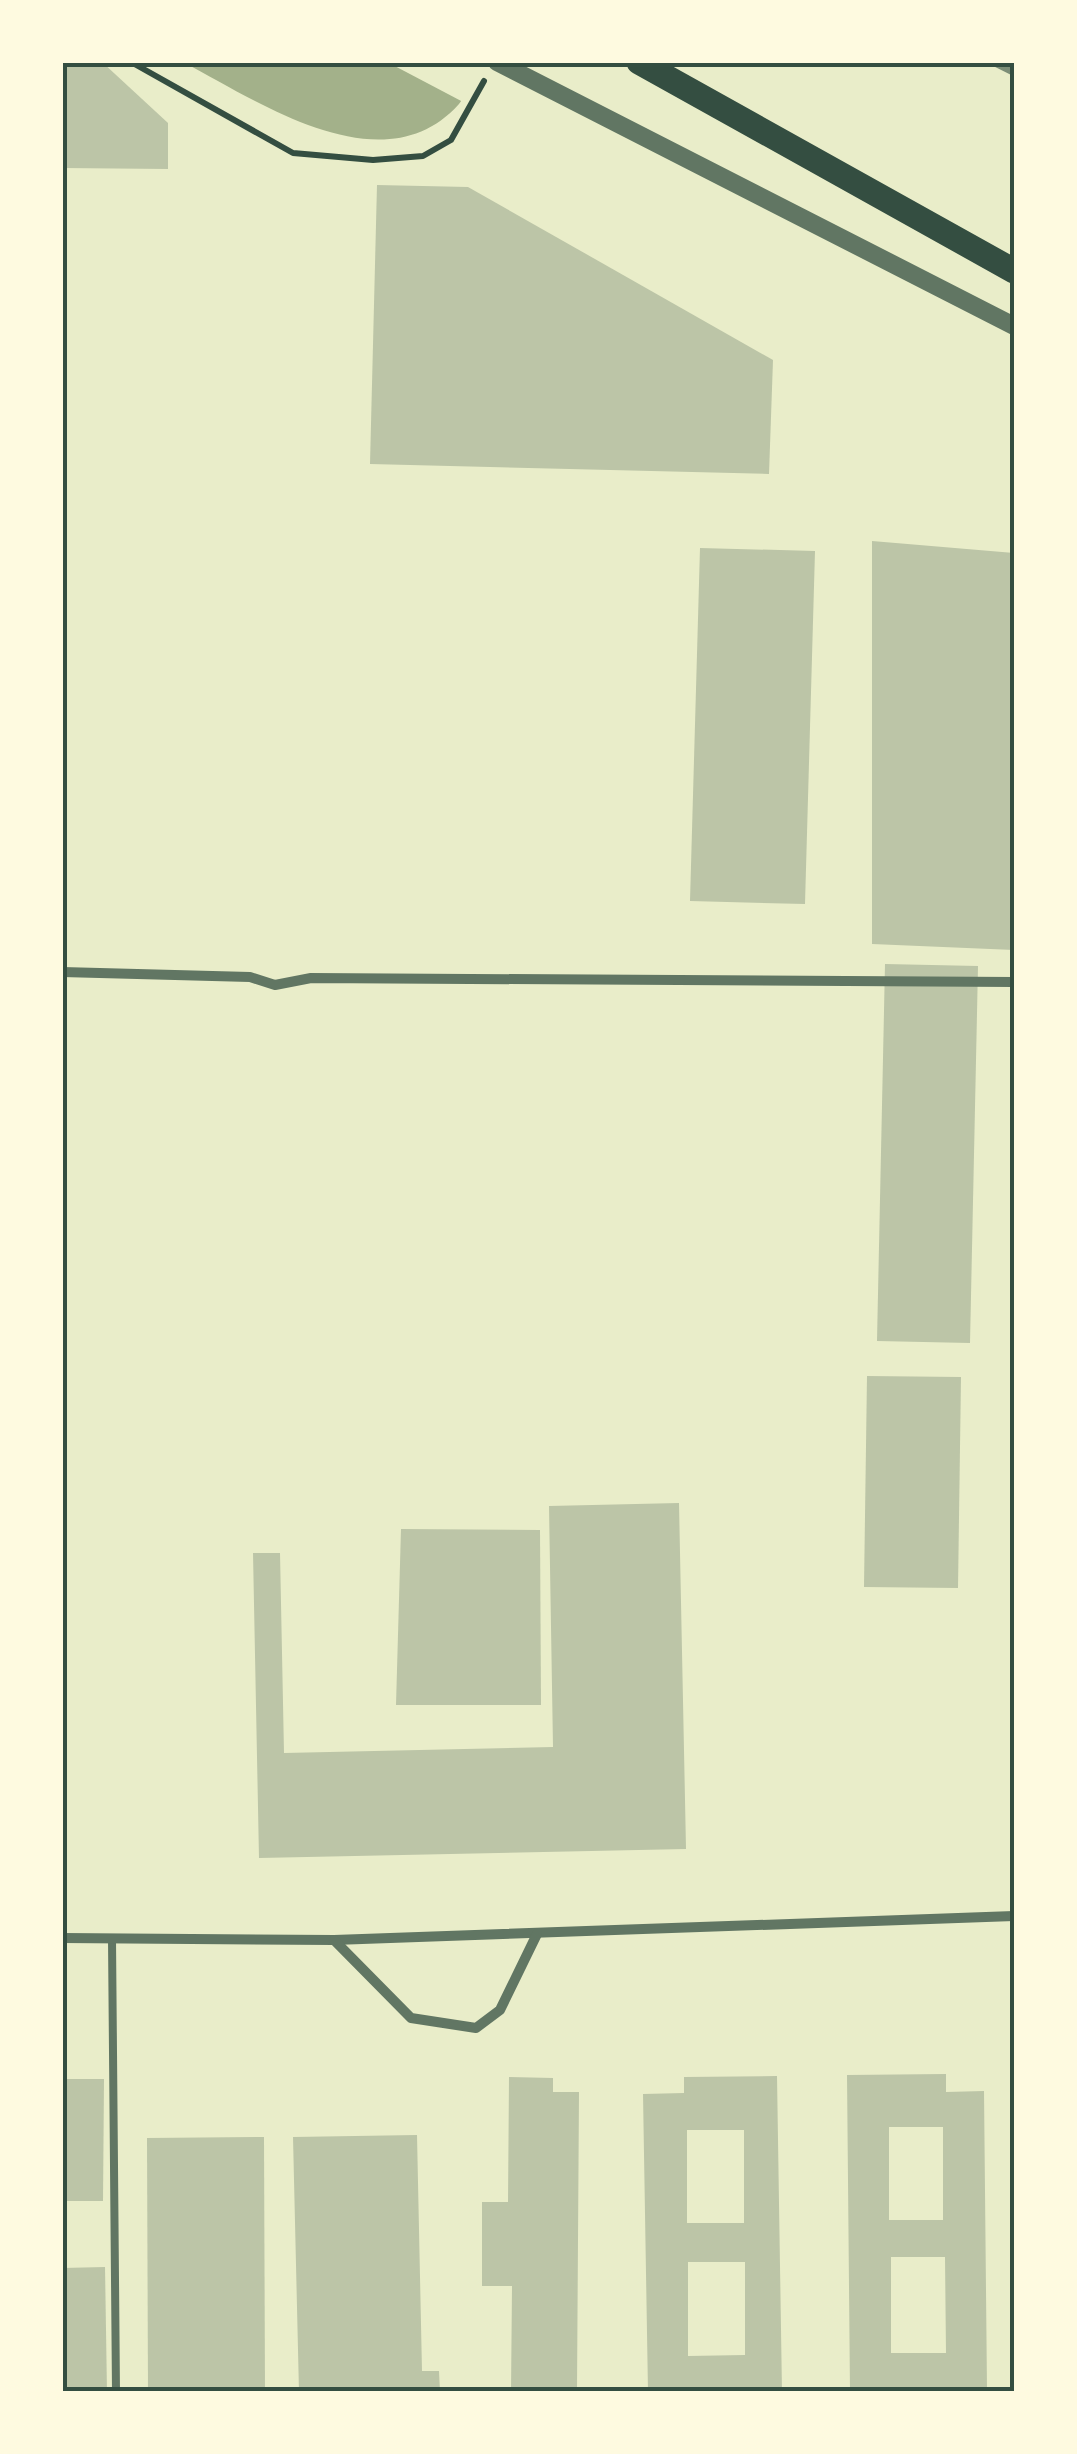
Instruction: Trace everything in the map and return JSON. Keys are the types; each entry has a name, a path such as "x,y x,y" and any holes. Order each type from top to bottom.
{"highway":[{"path":"638,62 1007,269"}],"street":[{"path":"497,62 1014,326"},
{"path":"62,972 250,976 275,984 310,978 1014,982"},
{"path":"62,1938 334,1940 1014,1916"},
{"path":"334,1940 411,2018 476,2028 500,2010 538,1934"}],"lane":[{"path":"112,1939 116,2392"}],"path":[{"path":"130,62 293,152 373,160 423,156 451,140 485,80"}],"shaded area":[{"path":"185,63 480,63 459,104 429,128 395,139 359,138 322,130 248,98"}],"pier":[{"path":"389,62 485,62 465,103 389,63"}],"building":[{"path":"62,62 102,62 168,123 168,169 62,168"},
{"path":"377,185 468,187 773,360 769,474 370,464"},
{"path":"872,541 1014,553 1014,950 872,944"},
{"path":"700,548 815,551 805,904 690,901"},
{"path":"885,964 978,966 970,1343 877,1341"},
{"path":"867,1376 961,1377 958,1588 864,1587"},
{"path":"679,1503 686,1849 259,1858 253,1553 280,1553 284,1753 553,1747 549,1506"},
{"path":"401,1529 540,1530 541,1705 396,1705"},
{"path":"946,2074 946,2092 984,2091 987,2389 850,2392 847,2075","holes":["889,2127 943,2127 943,2220 889,2220","891,2257 945,2257 946,2353 891,2353"]},
{"path":"777,2076 782,2392 648,2392 643,2094 684,2093 684,2077","holes":["687,2130 744,2130 744,2223 687,2223","688,2262 745,2262 745,2355 688,2356"]},
{"path":"509,2077 553,2078 553,2092 579,2092 577,2388 511,2392 512,2286 482,2286 482,2202 508,2202"},
{"path":"62,2079 104,2079 103,2201 62,2201"},
{"path":"417,2135 422,2371 439,2371 440,2392 299,2392 293,2137"},
{"path":"264,2137 265,2392 148,2392 147,2138"},
{"path":"105,2267 107,2392 62,2392 62,2268"}],"railway":[{"path":"994,62 1014,72"}]}
